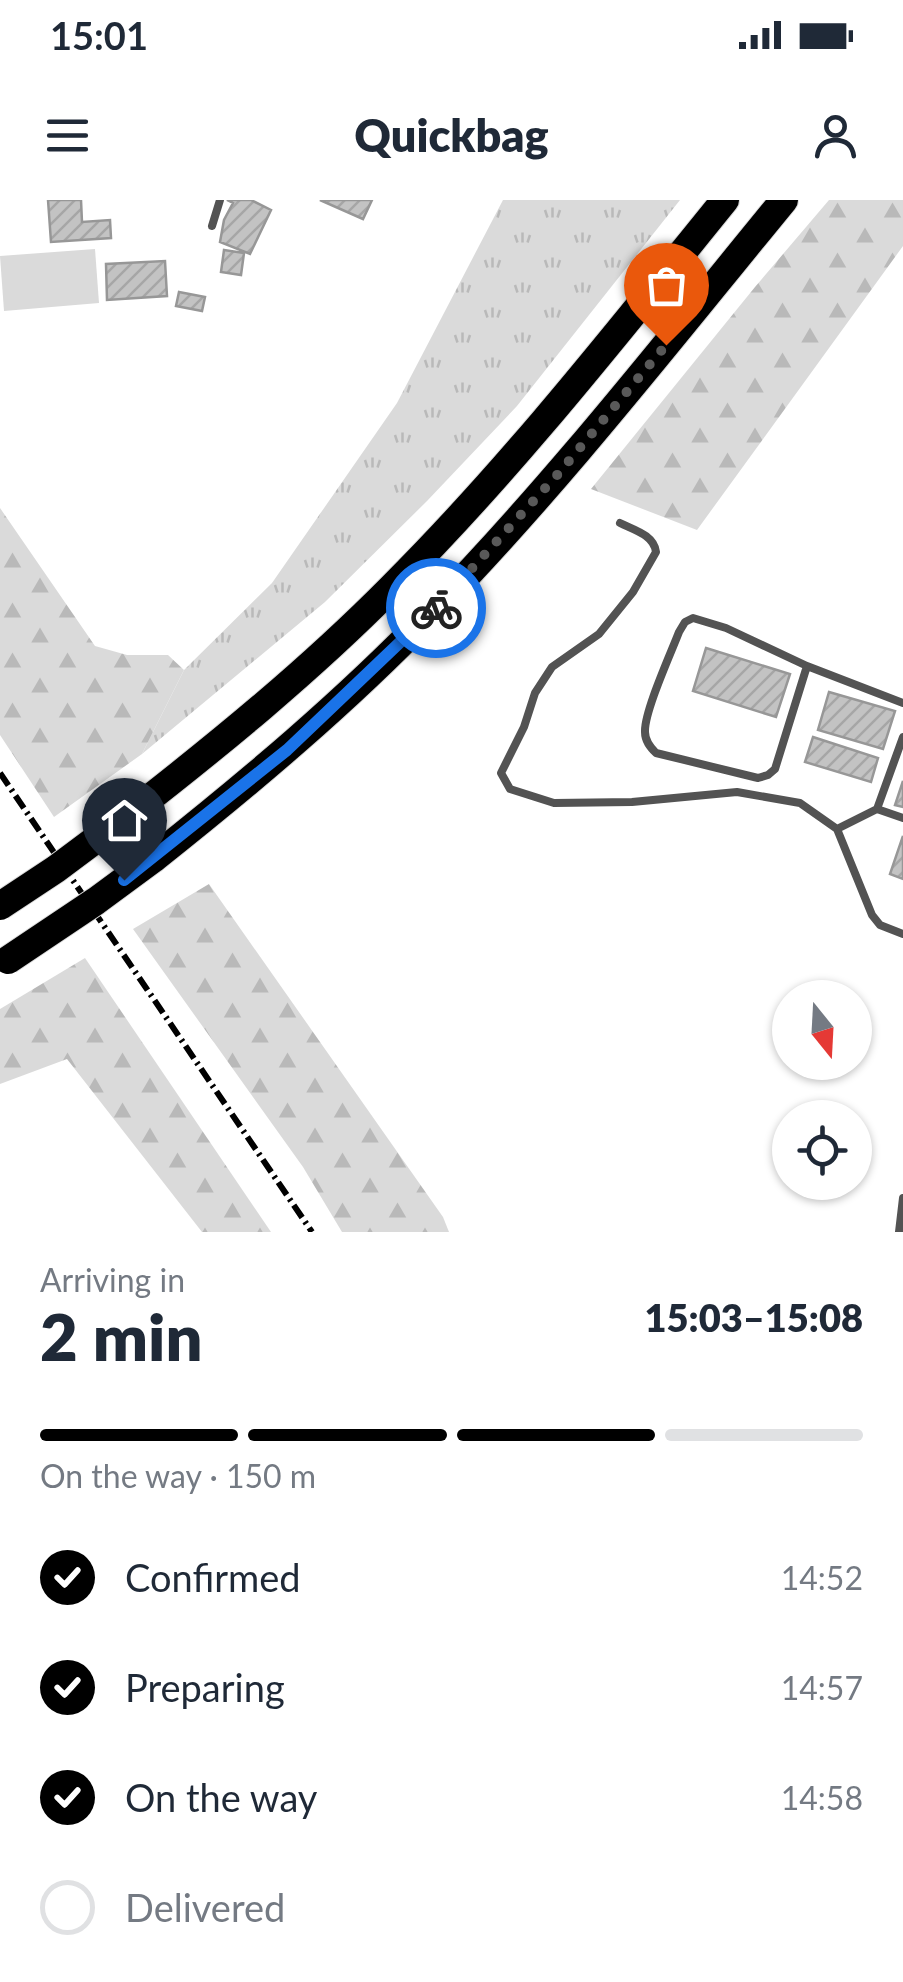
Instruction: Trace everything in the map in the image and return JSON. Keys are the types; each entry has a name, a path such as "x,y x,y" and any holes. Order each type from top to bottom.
{"highway":[{"path":"0,906 123,819 250,717 395,584 530,438 725,200"},
{"path":"4,962 96,901 287,750 432,613 582,447 784,200"}],"lane":[{"path":"212,226 220,200"},
{"path":"620,523 651,539 656,552 633,592 599,634 552,667 535,693 524,728 501,773 510,789 554,803 632,802 737,792 800,803 837,830 880,925 903,934"},
{"path":"806,666 775,768 768,774 758,778 656,753 648,744 648,716 679,632 693,618 726,628 806,666 903,703"},
{"path":"877,810 903,737"},
{"path":"837,830 877,810 903,818"},
{"path":"899,1232 903,1198"}],"green space":[{"path":"503,200 680,200 517,406 427,501 325,602 142,754 184,670 272,583 397,403"},
{"path":"829,200 903,200 903,246 697,530 591,489 755,287"},
{"path":"95,249 99,303 4,311 0,256"},
{"path":"0,508 95,646 127,655 168,655 184,670 142,754 54,817 0,735"},
{"path":"209,884 443,1217 449,1232 342,1232 303,1167 133,929"},
{"path":"85,958 271,1232 202,1232 67,1059 0,1084 0,1009"}],"building":[{"path":"48,200 81,200 82,222 110,220 111,238 51,242"},
{"path":"227,200 251,200 271,210 250,254 220,242 224,220 233,203"},
{"path":"320,200 372,200 363,219"},
{"path":"224,250 244,253 241,275 221,272"},
{"path":"165,261 167,296 107,300 106,264"},
{"path":"179,292 205,297 202,311 176,306"},
{"path":"706,648 790,674 776,717 693,691"},
{"path":"829,692 895,711 883,749 818,730"},
{"path":"813,737 878,758 871,782 805,762"},
{"path":"903,781 903,807 895,805"},
{"path":"903,836 903,879 890,874"}],"railway":[{"path":"0,773 312,1232"}],"way so far":[{"path":"436,608 558,474 666,345"}],"route":[{"path":"124,880 287,750 436,608"}]}
